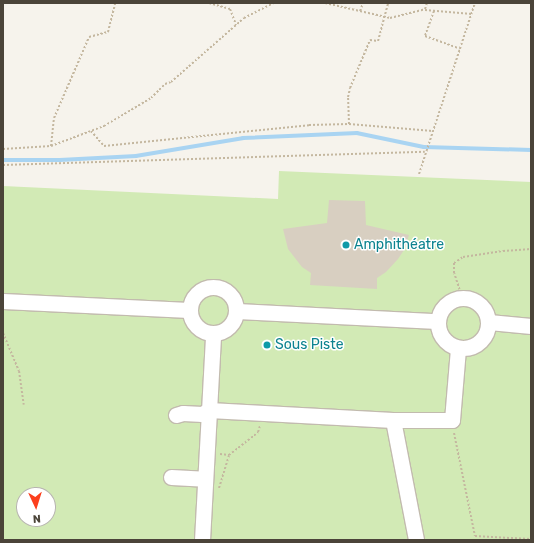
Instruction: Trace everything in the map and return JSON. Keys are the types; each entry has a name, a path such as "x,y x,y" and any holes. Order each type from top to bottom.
{"street":[{"path":"214,287 223,289 230,294 235,302 237,311 235,320 230,327 222,332 213,334 201,331 192,322 189,310 191,301 197,293 204,288 214,287"},
{"path":"462,297 473,300 484,308 489,322 487,333 480,343 470,348 458,348 444,341 440,334 437,321 439,314 447,303 462,297"},
{"path":"3,301 189,310"},
{"path":"237,311 437,321"},
{"path":"489,322 531,326"},
{"path":"202,540 204,480 213,334"},
{"path":"176,415 183,413 202,414 209,410 393,420 452,420 458,348"},
{"path":"393,420 416,540"},
{"path":"171,477 204,480"}],"path":[{"path":"51,146 54,118 89,37 108,32 115,3"},
{"path":"210,3 230,9 236,25"},
{"path":"3,149 51,146 104,126 150,98 244,18 273,3"},
{"path":"324,3 390,18 425,9 472,14"},
{"path":"360,11 363,3"},
{"path":"349,124 348,97 350,88 370,40 378,41 388,3"},
{"path":"425,9 427,3"},
{"path":"419,174 475,3"},
{"path":"434,11 425,36 460,49"},
{"path":"91,131 104,146 286,127 349,124 433,132"},
{"path":"3,165 425,152"},
{"path":"462,297 454,273 454,263 463,257 531,249"},
{"path":"3,333 19,371 24,405"},
{"path":"218,492 229,455 258,432 268,414"},
{"path":"452,420 475,536 531,539"}],"green space":[{"name":"Sous Piste","path":"279,171 531,182 531,540 3,540 3,186 278,199"}],"building":[{"name":"Amphithéatre","path":"329,200 365,201 366,225 409,235 404,250 398,259 386,272 377,278 377,289 310,285 311,273 302,267 288,249 283,229 327,223"}],"waterway":[{"path":"3,160 60,160 136,156 243,138 357,133 424,147 531,150"}],"place":[{"name":"Amphithéatre","path":"346,245"},
{"name":"Sous Piste","path":"267,345"}]}
